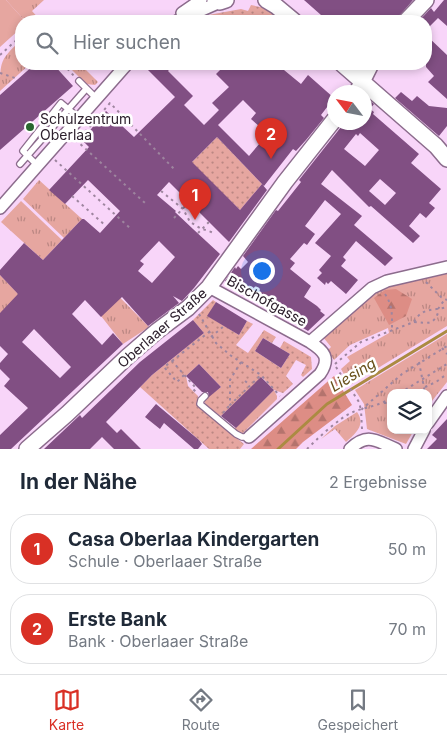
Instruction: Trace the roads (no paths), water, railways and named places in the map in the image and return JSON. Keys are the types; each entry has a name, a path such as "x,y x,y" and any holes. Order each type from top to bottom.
{"main road":[{"path":"267,0 286,15"},
{"path":"412,15 426,0"},
{"path":"347,70 358,85"},
{"path":"361,85 368,70"},
{"path":"372,96 436,146 447,159"},
{"name":"Oberlaaer Straße","path":"27,449 157,330 191,305 209,287 285,182 327,129"}],"street":[{"path":"179,15 190,5 201,0"},
{"path":"190,15 220,1"},
{"path":"0,208 84,119 96,98 122,70"},
{"path":"249,437 320,374 325,367 326,360 322,351 310,342 375,287 387,281 447,267"},
{"name":"Bischofgasse","path":"209,287 310,342"},
{"path":"432,417 447,396"},
{"path":"414,449 422,434"},
{"path":"350,449 363,439 369,439 396,449"}],"lane":[{"path":"79,81 96,98"},
{"path":"20,164 86,89"},
{"path":"38,166 23,151 61,103 84,119"},
{"path":"205,396 200,404 236,434 242,437 249,437"}],"waterway":[{"name":"Liesing","path":"278,449 327,404 447,331"}],"place":[{"name":"Schulzentrum Oberlaa","path":"30,127"},
{"name":"Erste Bank","path":"271,159"},
{"name":"Casa Oberlaa Kindergarten","path":"195,220"}]}
